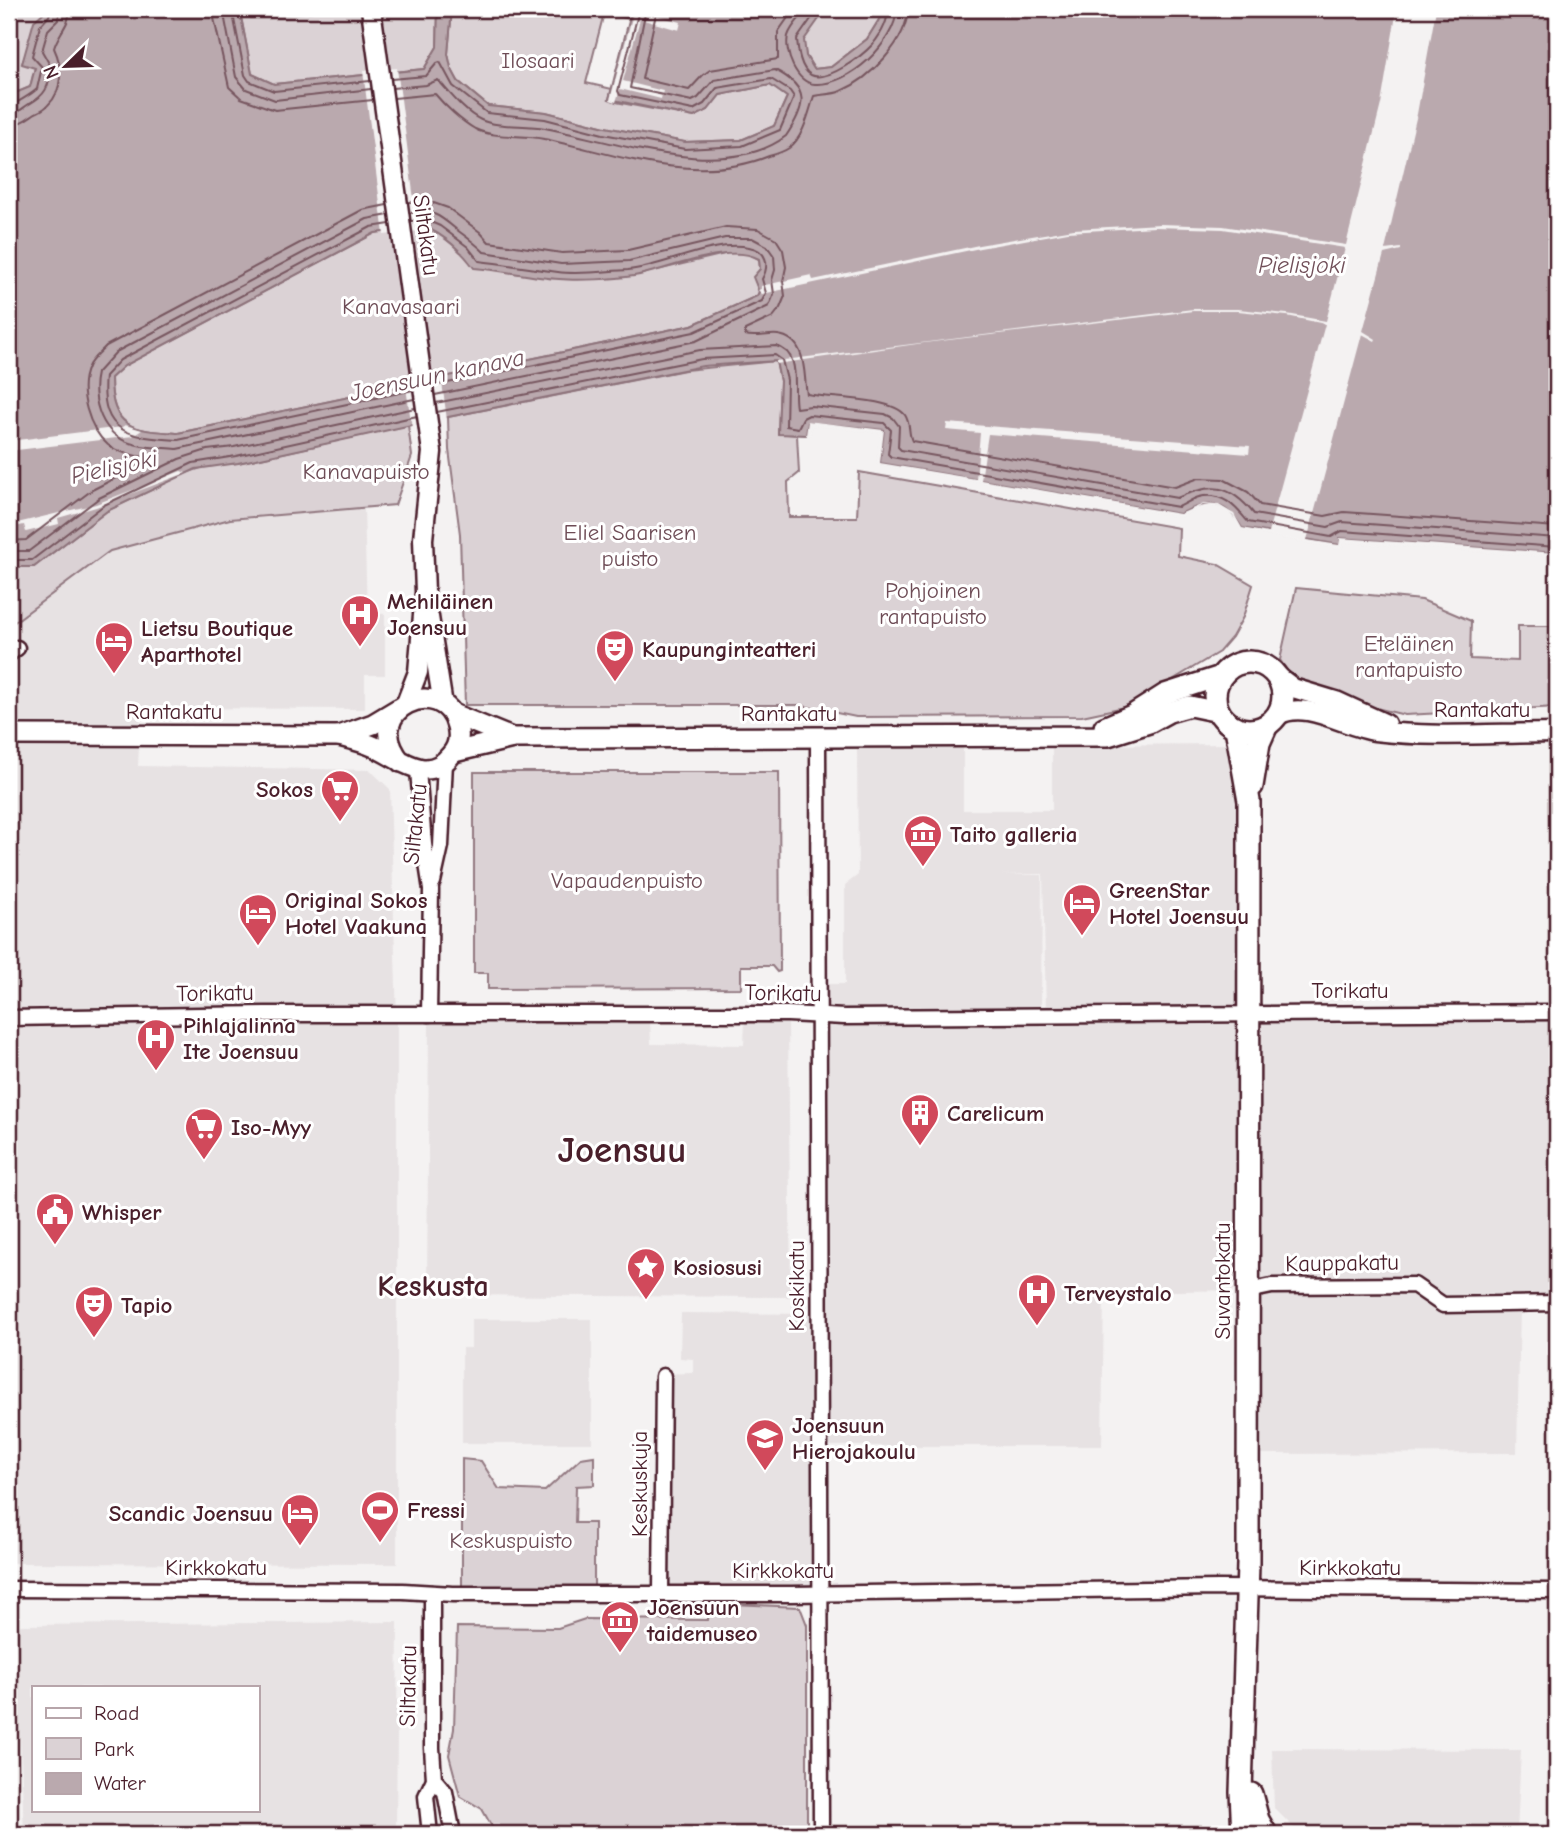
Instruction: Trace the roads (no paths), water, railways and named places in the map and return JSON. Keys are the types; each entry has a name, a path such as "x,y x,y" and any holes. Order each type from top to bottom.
{"main road":[{"path":"1253,661 1267,666 1280,678 1282,705 1272,720 1257,730 1236,728 1219,712 1215,700 1216,687 1229,667 1240,662 1253,661"},
{"name":"Rantakatu","path":"1065,737 1107,726 1132,715 1165,694 1221,676"},
{"path":"425,699 448,709 458,731 458,742 450,757 432,769 409,766 391,750 388,736 390,721 402,706 425,699"},
{"name":"Rantakatu","path":"339,736 373,724 402,706"},
{"name":"Rantakatu","path":"450,757 513,738 1108,736 1191,706 1219,712"},
{"name":"Rantakatu","path":"448,709 513,738"},
{"name":"Suvantokatu","path":"1243,1834 1242,1762 1247,1589 1249,802 1259,743 1272,720"},
{"name":"Suvantokatu","path":"1236,728 1249,802"},
{"name":"Rantakatu","path":"9,735 339,736 374,746 409,766"},
{"name":"Suvantokatu","path":"1242,1762 1258,1820 1266,1834"}],"street":[{"name":"Siltakatu","path":"371,9 432,452 424,538 425,593 418,672 402,706"},
{"name":"Siltakatu","path":"425,593 448,709"},
{"name":"Rantakatu","path":"1280,678 1293,688 1336,701 1406,732"},
{"name":"Rantakatu","path":"1272,720 1287,710 1307,711 1374,730 1557,733"},
{"name":"Koskikatu","path":"818,738 821,1834"},
{"name":"Siltakatu","path":"431,890 441,845 450,757"},
{"name":"Siltakatu","path":"409,766 431,890 429,1014"},
{"name":"Torikatu","path":"9,1018 429,1014 819,1016 1557,1012"},
{"name":"Kauppakatu","path":"1248,1291 1272,1286 1414,1285 1443,1305 1557,1303"},
{"name":"Keskuskuja","path":"662,1593 663,1376"},
{"name":"Kirkkokatu","path":"9,1589 432,1593 1247,1589 1557,1591"},
{"name":"Siltakatu","path":"430,1834 426,1796 434,1779 432,1593"},
{"name":"Siltakatu","path":"434,1779 445,1792 453,1834"}],"water":[{"name":"Pielisjoki","path":"44,9 238,9 252,74 274,84 424,69 437,47 438,9 452,9 448,54 451,68 458,81 488,106 546,112 605,127 685,142 741,140 774,126 787,97 770,85 720,95 708,110 694,117 609,99 631,12 622,9 826,9 804,40 806,56 814,69 831,67 867,39 880,18 882,9 1557,9 1557,553 1340,538 1340,545 1242,528 1229,512 1215,505 1199,506 1180,514 880,463 884,430 808,422 806,435 778,434 780,381 776,361 703,366 448,417 238,463 196,469 107,511 34,567 9,567 9,109 13,94 30,87 35,68 22,64 34,21","holes":["425,227 452,244 474,268 559,279 626,277 715,255 746,255 759,259 760,269 753,277 759,292 757,296 692,325 178,433 137,428 128,424 115,408 111,378 124,366 375,233"]}],"place":[{"name":"Mehiläinen Joensuu","path":"360,648"},
{"name":"Lietsu Boutique Aparthotel","path":"114,675"},
{"name":"Kaupunginteatteri","path":"615,683"},
{"name":"Sokos","path":"340,823"},
{"name":"Taito galleria","path":"923,868"},
{"name":"GreenStar Hotel Joensuu","path":"1082,937"},
{"name":"Original Sokos Hotel Vaakuna","path":"258,947"},
{"name":"Pihlajalinna Ite Joensuu","path":"156,1072"},
{"name":"Carelicum","path":"920,1147"},
{"name":"Iso-Myy","path":"204,1161"},
{"name":"Whisper","path":"55,1246"},
{"name":"Kosiosusi","path":"646,1301"},
{"name":"Terveystalo","path":"1037,1327"},
{"name":"Tapio","path":"94,1339"},
{"name":"Joensuun Hierojakoulu","path":"765,1472"},
{"name":"Fressi","path":"380,1544"},
{"name":"Scandic Joensuu","path":"300,1547"},
{"name":"Joensuun taidemuseo","path":"620,1654"}],"district":[{"name":"Joensuu","path":"622,1150"},
{"name":"Keskusta","path":"433,1286"}],"park label":[{"name":"Ilosaari","path":"538,60"},
{"name":"Kanavasaari","path":"401,306"},
{"name":"Kanavapuisto","path":"366,471"},
{"name":"Eliel Saarisen puisto","path":"630,545"},
{"name":"Pohjoinen rantapuisto","path":"933,603"},
{"name":"Eteläinen rantapuisto","path":"1409,656"},
{"name":"Vapaudenpuisto","path":"627,880"},
{"name":"Keskuspuisto","path":"511,1540"}],"water label":[{"name":"Joensuun kanava","path":"437,375"}]}
